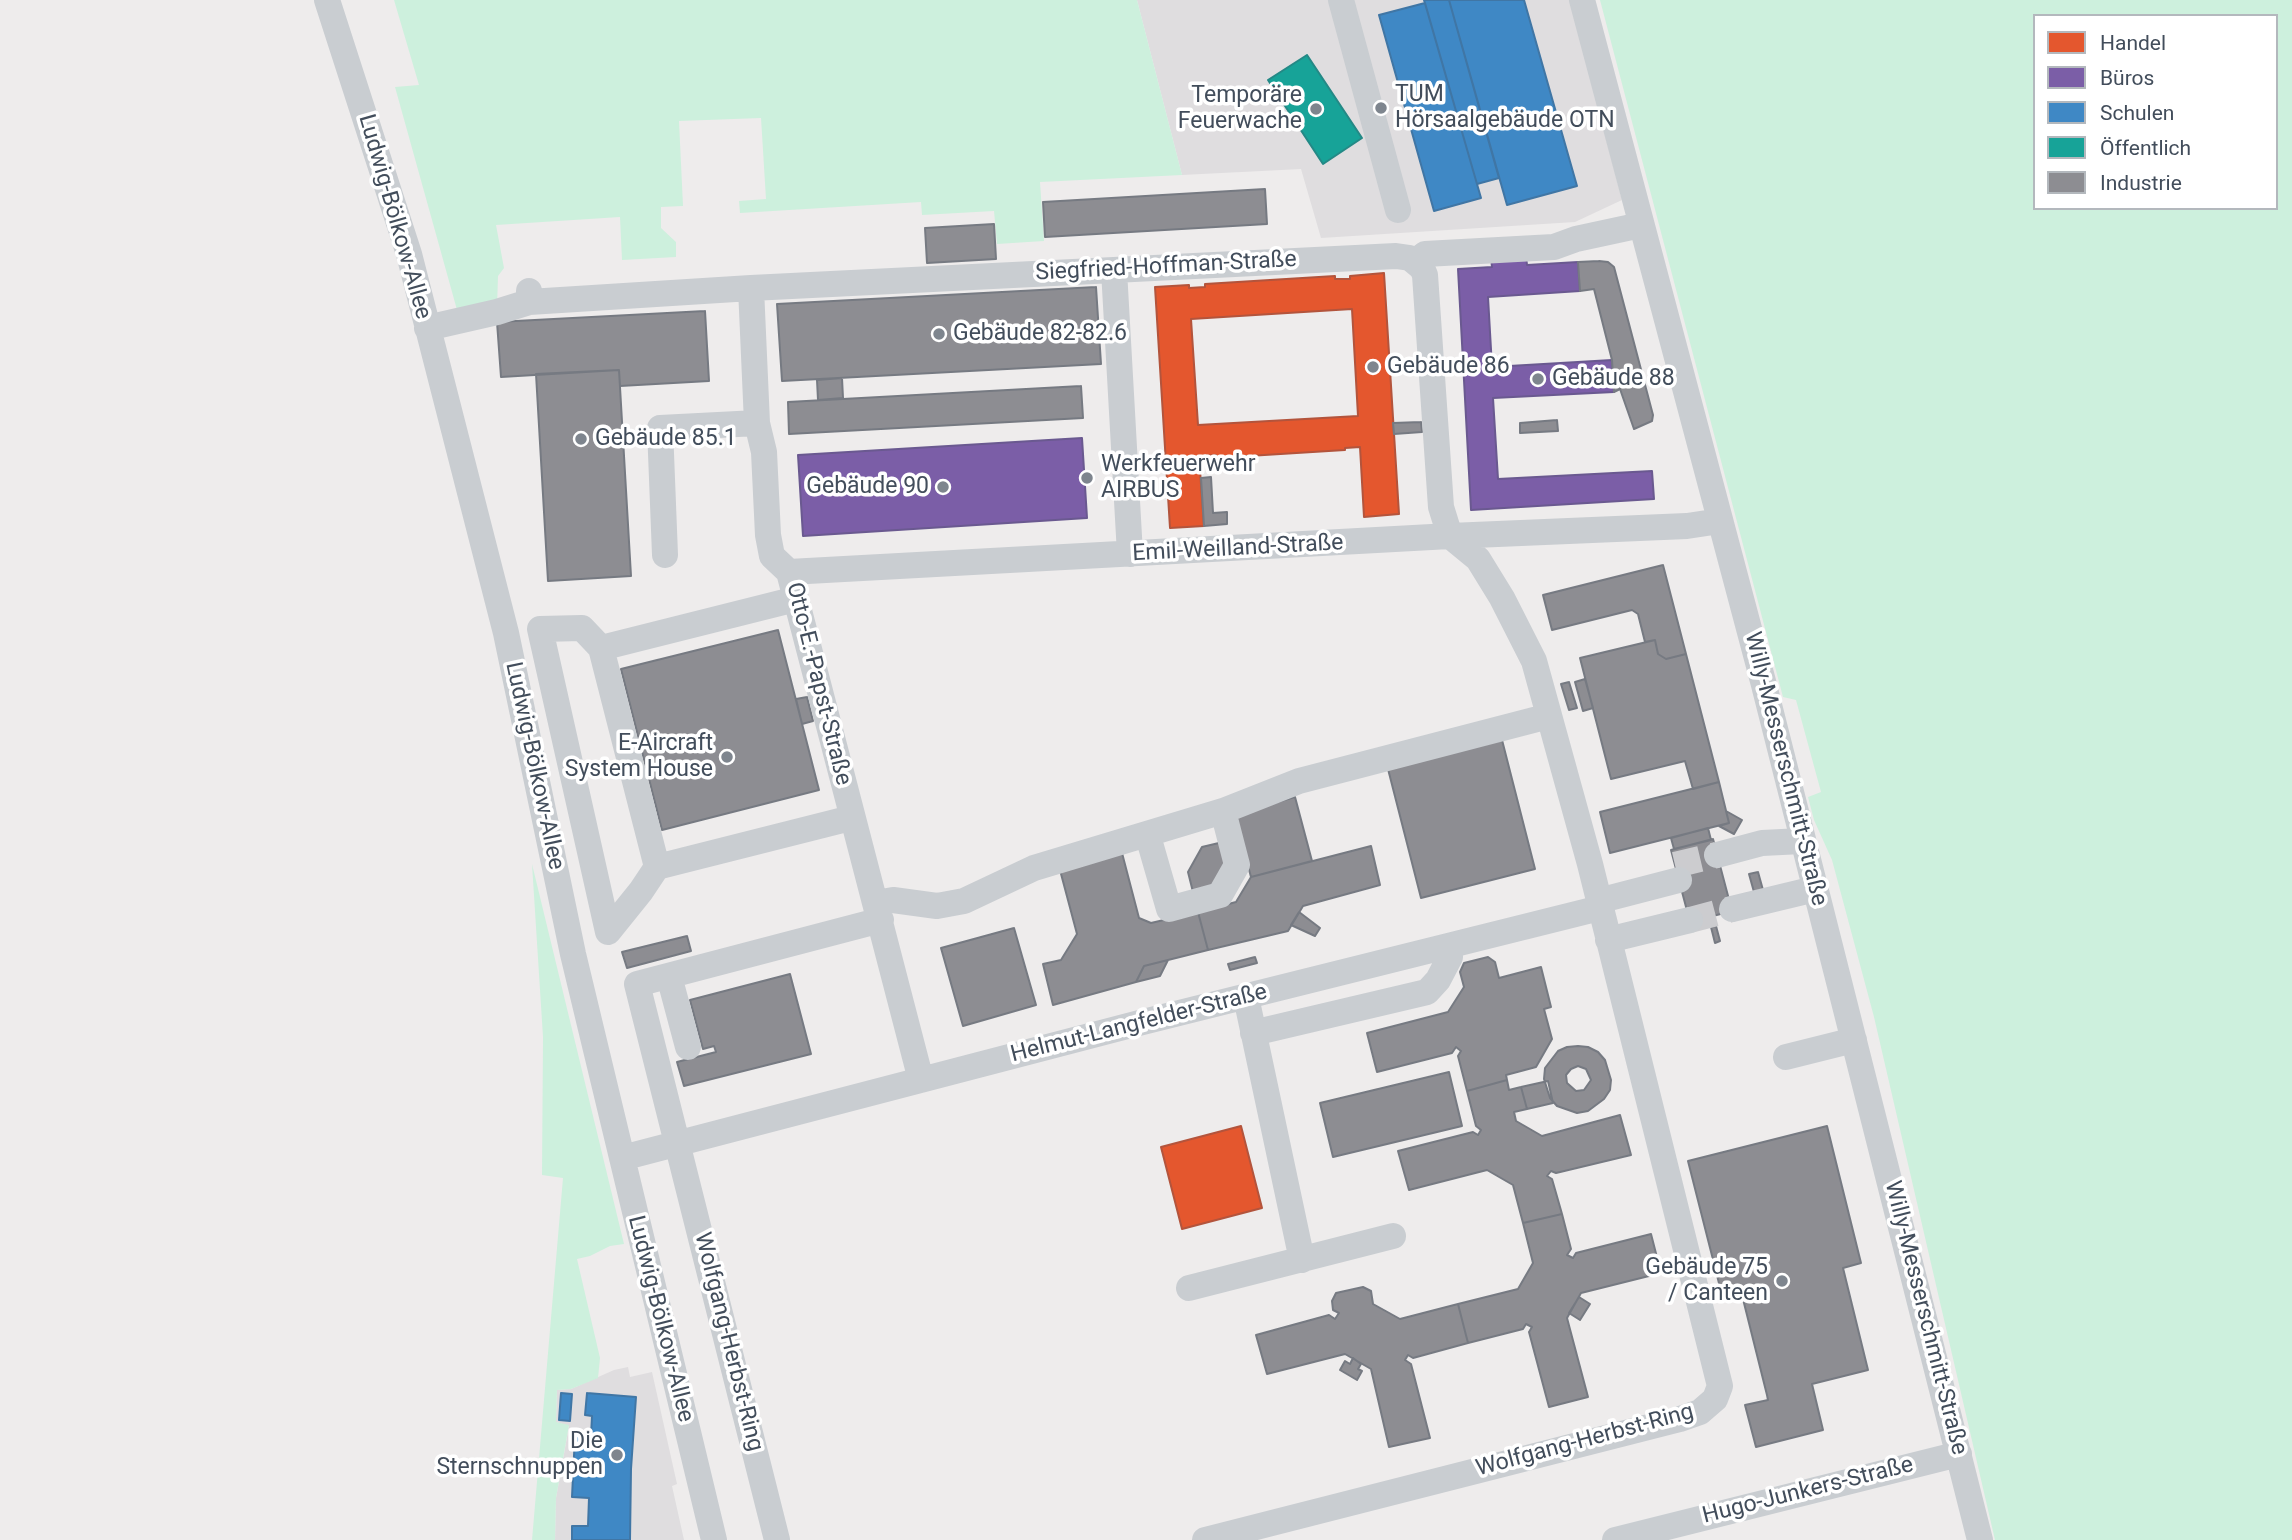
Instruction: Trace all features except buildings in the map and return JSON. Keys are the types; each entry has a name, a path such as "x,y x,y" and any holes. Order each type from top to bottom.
{"street":[{"name":"Ludwig-Bölkow-Allee","path":"327,0 409,254 506,633 573,954 714,1540"},
{"path":"1341,0 1398,210"},
{"name":"Willy-Messerschmitt-Straße","path":"1582,0 1720,521 1980,1540"},
{"name":"Siegfried-Hoffman-Straße","path":"427,328 496,312 529,296 751,288 1396,256 1416,261 1425,254 1554,247 1576,239 1641,225"},
{"path":"1416,261 1425,275 1441,507 1450,537"},
{"path":"1114,270 1130,554"},
{"name":"Otto-E.-Papst-Straße","path":"751,288 757,423 764,452 768,535 772,556 789,572 921,1080"},
{"path":"665,555 660,428 757,423"},
{"name":"Emil-Weilland-Straße","path":"789,572 1688,526 1720,521"},
{"name":"Wolfgang-Herbst-Ring","path":"1205,1540 1680,1419 1700,1412 1715,1399 1720,1386 1608,940 1534,661 1502,598 1478,559 1450,537"},
{"path":"601,648 796,598"},
{"path":"657,867 601,648 582,628 540,629 608,932 657,867 851,818"},
{"path":"688,1047 669,976 878,912 893,900 937,906 964,901 1034,868 1147,836 1223,811 1299,781 1549,716"},
{"path":"1147,836 1169,909 1220,895 1237,865 1223,811"},
{"path":"1719,862 1765,858 1802,841"},
{"name":"Helmut-Langfelder-Straße","path":"622,1158 1448,947 1599,905 1677,872"},
{"path":"1732,909 1815,889"},
{"path":"1608,940 1690,920"},
{"path":"1253,1033 1427,992 1438,980 1450,957 1448,947"},
{"name":"Wolfgang-Herbst-Ring","path":"669,976 637,984 777,1540"},
{"path":"1246,997 1302,1259"},
{"path":"1786,1056 1854,1040"},
{"path":"1189,1288 1393,1236"},
{"name":"Hugo-Junkers-Straße","path":"1615,1540 1702,1529 1959,1454"}],"shaded area":[{"name":"TUM Hörsaalgebäude OTN","path":"1137,0 1570,0 1622,200 1575,222 1321,238 1301,169 1182,175"},
{"name":"Die Sternschnuppen","path":"628,1367 630,1377 652,1372 677,1484 672,1486 684,1540 555,1540 556,1498 569,1426 556,1422 557,1390 571,1389 614,1370"}],"green space":[{"path":"394,0 1137,0 1182,175 1040,182 1044,241 997,244 994,211 922,215 921,202 740,213 739,201 766,199 761,118 679,121 683,206 661,207 661,228 676,242 676,257 622,260 620,217 496,225 504,268 498,276 497,308 459,317 395,87 419,85"},
{"path":"1600,0 2292,0 2292,1540 1995,1540 1874,1017 1832,860 1814,820 1808,797 1821,792 1796,700 1783,697"},
{"path":"532,864 624,1244 610,1246 577,1259 600,1358 598,1378 571,1389 557,1390 556,1422 569,1425 556,1498 555,1540 532,1540 563,1178 542,1175 543,1037"}],"tunnel":[{"path":"1675,865 1717,855"},
{"path":"1690,920 1732,909"}],"place":[{"name":"TUM Hörsaalgebäude OTN","path":"1381,108"},
{"name":"Temporäre Feuerwache","path":"1316,109"},
{"name":"Gebäude 82-82.6","path":"939,334"},
{"name":"Gebäude 86","path":"1373,367"},
{"name":"Gebäude 88","path":"1538,379"},
{"name":"Gebäude 85.1","path":"581,439"},
{"name":"Werkfeuerwehr AIRBUS","path":"1087,478"},
{"name":"Gebäude 90","path":"943,487"},
{"name":"E-Aircraft System House","path":"727,757"},
{"name":"Gebäude 75 / Canteen","path":"1782,1281"},
{"name":"Die Sternschnuppen","path":"617,1455"}]}
